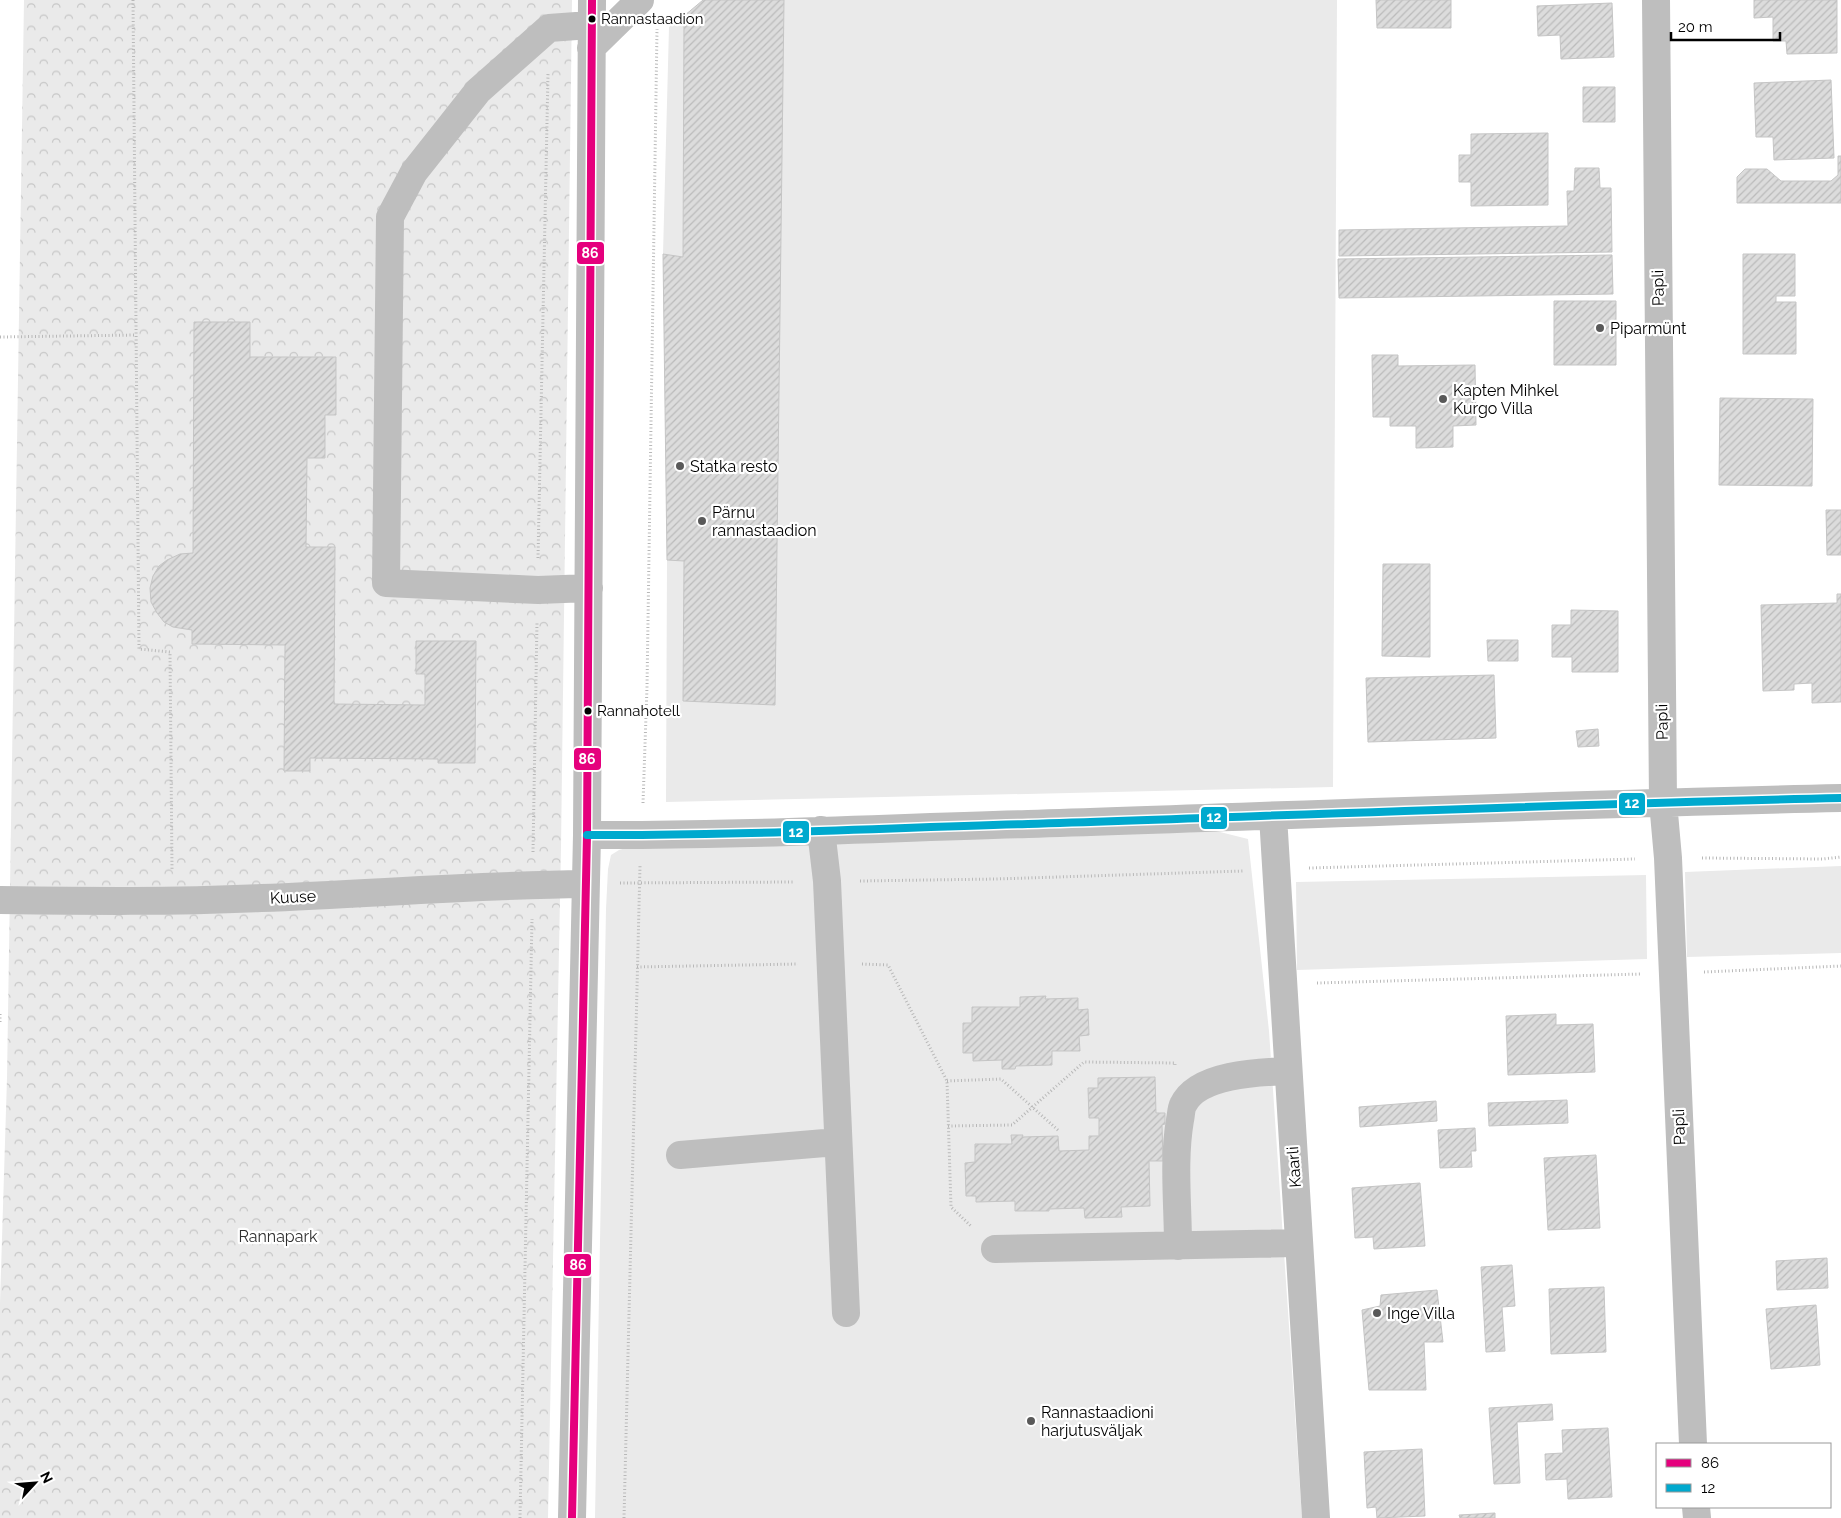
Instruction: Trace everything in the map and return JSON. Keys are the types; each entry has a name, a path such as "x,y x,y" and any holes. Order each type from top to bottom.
{"street":[{"path":"589,588 538,590 386,583 390,216 414,172 478,91 548,28 591,25 640,0"},
{"name":"Papli","path":"1656,0 1663,802 1668,858 1693,1443"},
{"path":"572,1518 587,835 591,25"},
{"path":"587,835 821,830 1663,802 1841,798"},
{"name":"Kaarli","path":"1273,816 1316,1518"},
{"path":"821,830 827,881 846,1313"},
{"name":"Kuuse","path":"0,900 259,899 585,884"},
{"path":"1178,1246 1178,1137 1183,1105 1194,1092 1221,1079 1250,1072 1288,1071"},
{"path":"680,1155 837,1142"},
{"path":"995,1249 1299,1243"}],"path":[{"path":"134,0 140,648 170,652 173,900"},
{"path":"624,1518 639,883 647,688 658,20"},
{"path":"520,1518 548,28"},
{"path":"0,337 136,335"},
{"path":"639,883 1006,879 1668,858 1822,859 1841,857"},
{"path":"1282,984 1673,973 1841,966"},
{"path":"0,1014 0,1023"},
{"path":"948,1126 1012,1125 1084,1062 1175,1063 1189,1098"},
{"path":"946,1081 1001,1080 1059,1131"}],"green space":[{"name":"Rannapark","path":"24,0 572,0 561,847 548,1518 0,1518 0,1303 7,1078"},
{"name":"Rannastaadion","path":"704,0 1337,0 1333,787 666,802 667,560 663,254 669,27"},
{"path":"1212,830 1248,839 1269,1031 1302,1518 595,1518 606,909 608,869 611,855 619,850 633,846"},
{"path":"1841,866 1841,953 1687,957 1685,872"},
{"path":"1646,875 1647,959 1297,970 1296,882"}],"building":[{"path":"703,0 784,0 775,705 683,701 684,561 667,560 663,254 683,257 684,16"},
{"path":"1376,0 1451,0 1451,28 1377,28"},
{"path":"1754,0 1837,0 1837,53 1787,54 1786,41 1773,41 1773,17 1754,18"},
{"path":"1612,3 1614,57 1561,59 1560,35 1538,36 1537,6"},
{"path":"1831,80 1834,158 1774,160 1773,137 1756,137 1754,83"},
{"path":"1583,87 1615,87 1615,122 1583,122"},
{"path":"1548,133 1548,205 1471,206 1471,182 1459,182 1459,155 1471,155 1471,134"},
{"path":"1838,156 1841,156 1841,203 1737,203 1737,177 1745,169 1767,169 1781,181 1831,181 1838,175"},
{"path":"1575,168 1599,168 1600,188 1611,188 1612,252 1339,256 1339,230 1568,226 1567,191 1574,191"},
{"path":"1743,254 1795,254 1795,296 1776,296 1776,302 1796,302 1796,354 1743,354"},
{"path":"1612,255 1613,294 1339,298 1338,259"},
{"path":"1554,301 1616,301 1616,365 1554,365"},
{"path":"194,322 250,322 250,357 336,357 336,415 325,415 325,458 307,458 306,547 335,547 334,704 425,705 425,674 416,674 416,641 476,641 475,763 438,763 438,759 310,758 310,771 284,771 285,645 192,644 192,630 173,627 164,622 157,613 151,602 150,588 153,576 159,566 180,554 193,553"},
{"path":"1372,355 1398,355 1398,366 1475,365 1476,425 1453,426 1453,447 1416,448 1416,426 1390,426 1390,417 1373,417"},
{"path":"1720,398 1813,399 1812,486 1719,485"},
{"path":"1826,510 1841,510 1841,555 1827,555"},
{"path":"1383,564 1430,564 1430,657 1382,656"},
{"path":"1837,594 1841,594 1841,702 1812,703 1812,683 1794,684 1794,690 1763,691 1761,605 1837,603"},
{"path":"1571,610 1618,611 1618,672 1572,672 1572,657 1552,657 1552,625 1571,625"},
{"path":"1487,640 1518,640 1518,661 1488,661"},
{"path":"1494,675 1496,738 1368,742 1366,678"},
{"path":"1598,729 1599,746 1578,747 1576,731"},
{"path":"1046,996 1045,999 1078,998 1078,1010 1088,1009 1089,1035 1079,1036 1080,1051 1052,1051 1052,1065 1016,1066 1015,1069 1002,1069 1002,1060 973,1061 973,1053 963,1053 963,1023 972,1023 972,1007 1020,1007 1020,997"},
{"path":"1556,1014 1556,1025 1593,1024 1595,1072 1508,1075 1506,1016"},
{"path":"1155,1077 1156,1113 1165,1113 1165,1124 1162,1125 1163,1161 1149,1161 1150,1206 1121,1207 1122,1217 1085,1218 1084,1208 1015,1211 1015,1201 976,1202 976,1196 966,1196 965,1163 975,1162 975,1144 1012,1144 1011,1135 1023,1135 1022,1137 1058,1136 1059,1151 1089,1150 1089,1136 1099,1136 1099,1118 1089,1118 1088,1088 1098,1088 1098,1078"},
{"path":"1567,1100 1568,1123 1489,1126 1488,1103"},
{"path":"1436,1101 1437,1121 1360,1127 1359,1107"},
{"path":"1475,1128 1476,1151 1471,1151 1472,1167 1440,1168 1438,1130"},
{"path":"1596,1155 1600,1228 1548,1230 1544,1158"},
{"path":"1420,1183 1425,1246 1374,1249 1373,1237 1355,1238 1352,1188"},
{"path":"1827,1258 1828,1288 1777,1290 1776,1261"},
{"path":"1512,1265 1515,1306 1502,1307 1505,1351 1486,1352 1481,1267"},
{"path":"1604,1287 1606,1352 1551,1354 1549,1289"},
{"path":"1437,1290 1443,1342 1424,1342 1426,1390 1369,1390 1362,1310 1380,1306 1381,1295"},
{"path":"1816,1305 1820,1365 1771,1369 1766,1309"},
{"path":"1552,1404 1553,1420 1517,1422 1520,1483 1494,1484 1489,1408"},
{"path":"1608,1428 1612,1497 1568,1499 1567,1479 1546,1480 1545,1454 1563,1453 1562,1430"},
{"path":"1422,1449 1425,1516 1377,1518 1376,1507 1367,1508 1364,1452"},
{"path":"1495,1513 1495,1518 1460,1518 1459,1515"}],"transit line":[{"name":"86","path":"572,1518 587,835 592,0"},
{"name":"12","path":"587,835 752,833 1536,806 1841,798"}],"place":[{"name":"Rannastaadion","path":"592,19"},
{"name":"Piparmünt","path":"1600,328"},
{"name":"Kapten Mihkel Kurgo Villa","path":"1443,399"},
{"name":"Statka resto","path":"680,466"},
{"name":"Pärnu rannastaadion","path":"702,521"},
{"name":"Rannahotell","path":"588,711"},
{"name":"Inge Villa","path":"1377,1313"},
{"name":"Rannastaadioni harjutusväljak","path":"1031,1421"}]}
